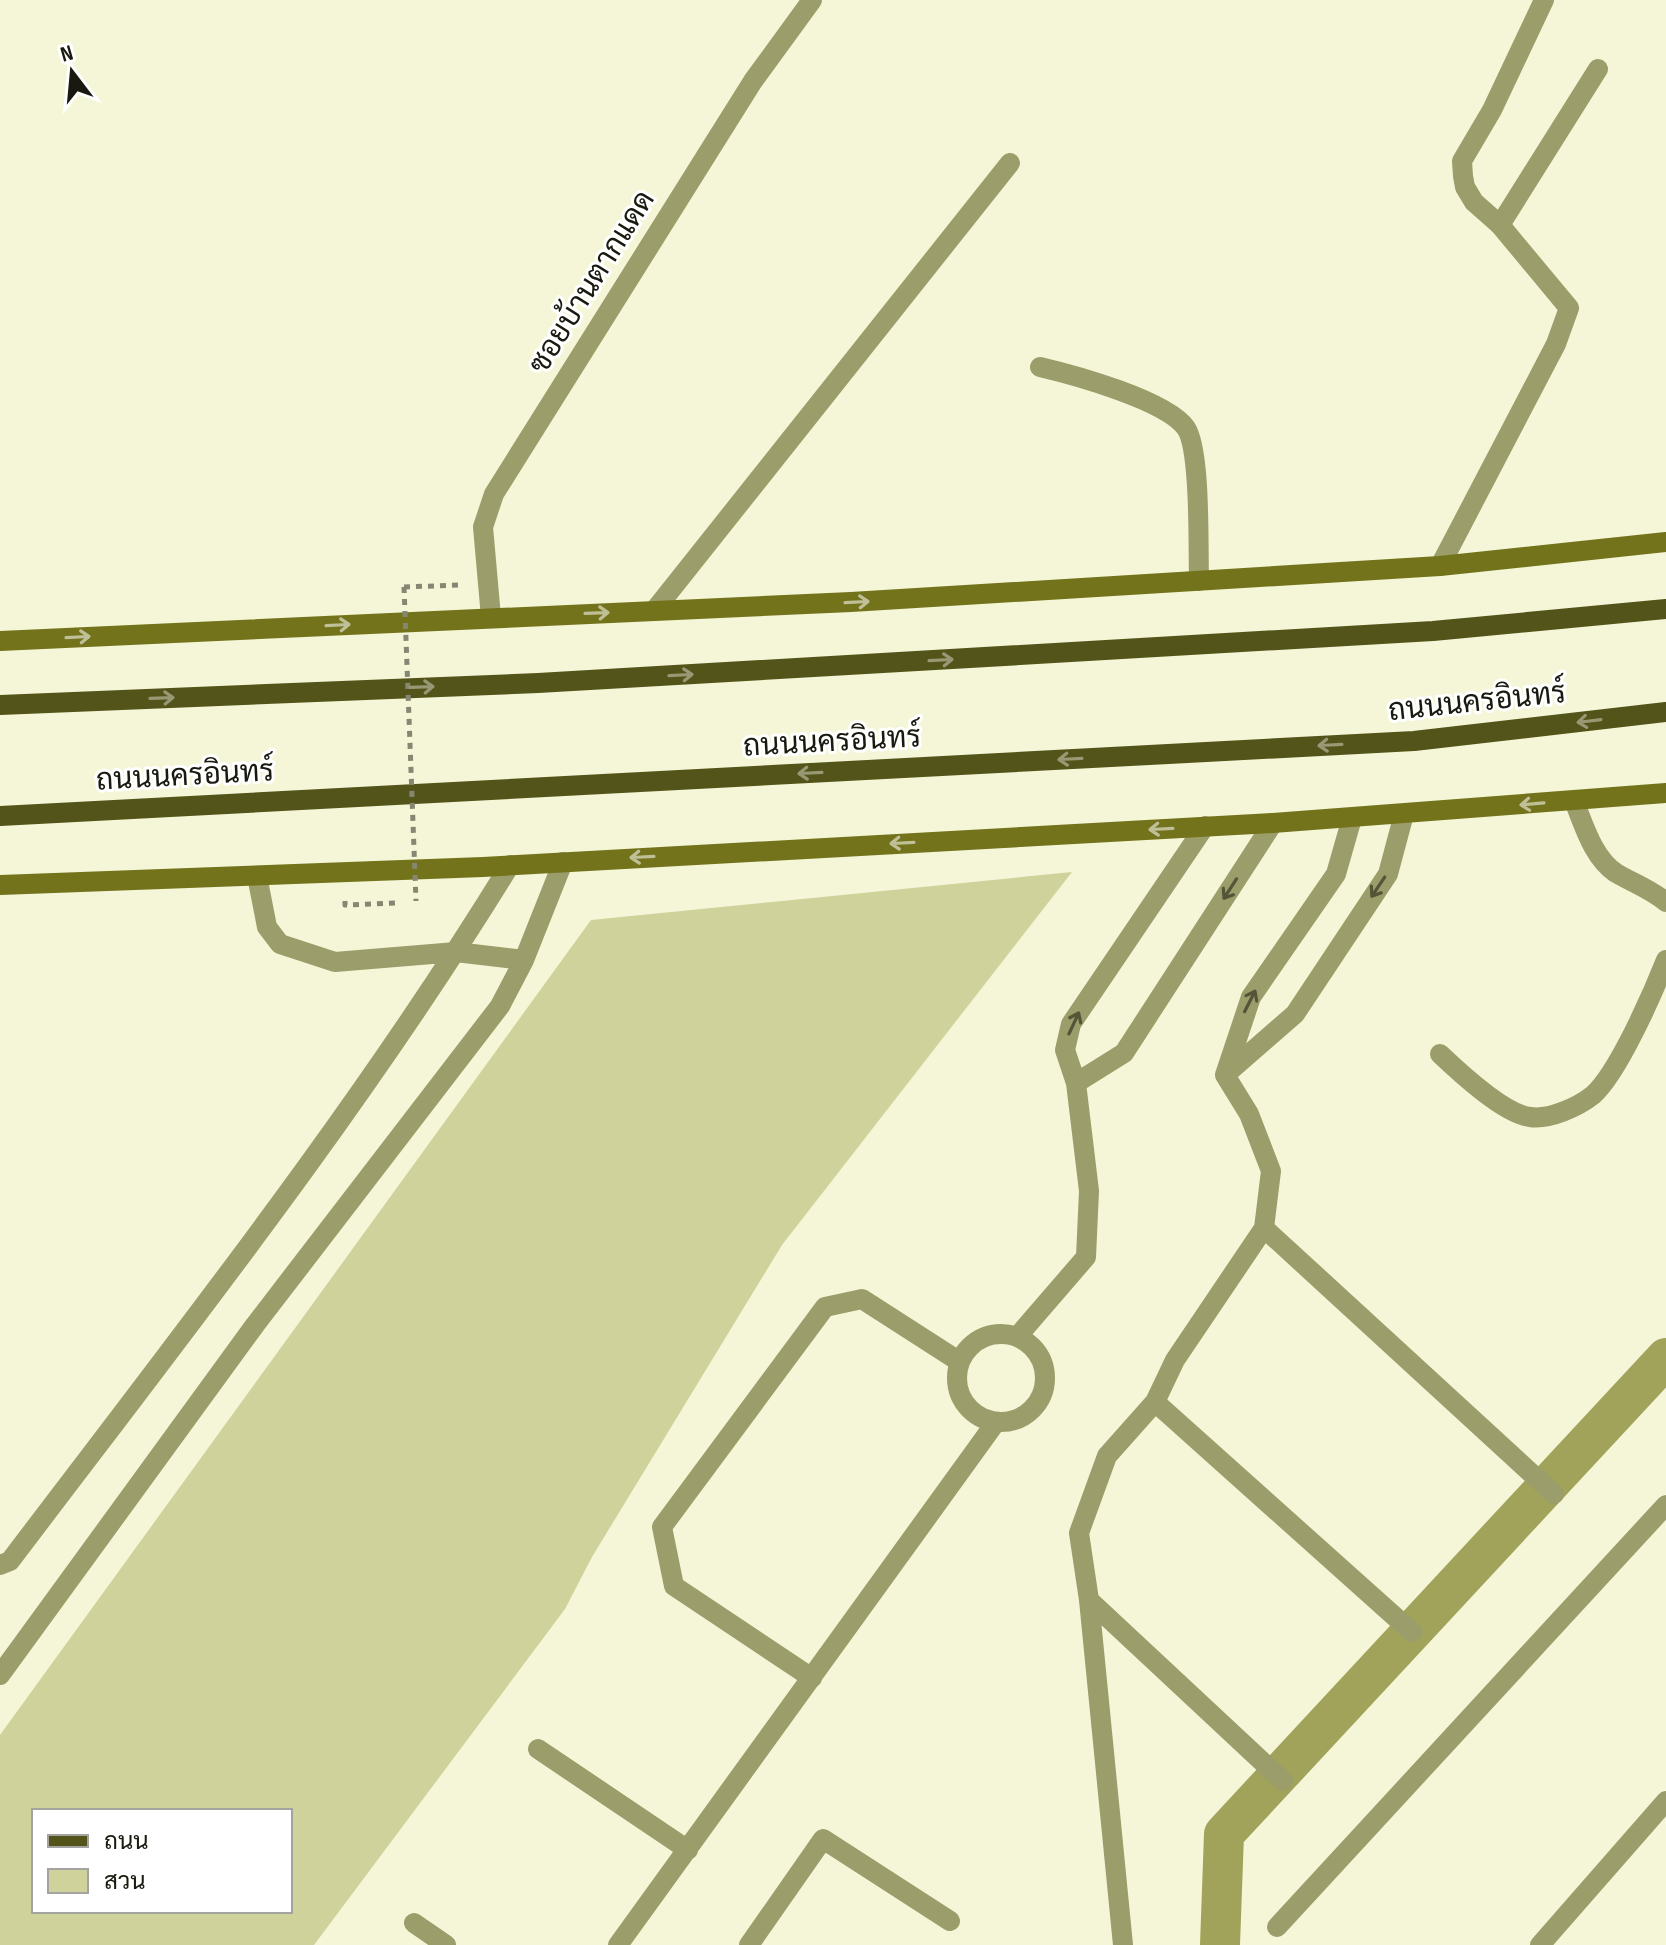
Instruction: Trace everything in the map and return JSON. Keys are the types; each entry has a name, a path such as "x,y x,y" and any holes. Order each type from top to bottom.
{"main road":[{"path":"0,641 851,602 1440,566 1666,542"},
{"path":"0,705 569,681 1433,631 1666,609"},
{"name":"ถนนนครอินทร์","path":"0,816 1414,741 1666,712"},
{"path":"0,885 510,865 1273,823 1666,793"}],"street":[{"name":"ซอยบ้านตากแดด","path":"491,617 483,527 494,494 753,81 812,0"},
{"path":"1440,566 1556,344 1569,308 1500,225 1474,202 1465,187 1462,161 1492,110 1544,0"},
{"path":"1500,225 1598,69"},
{"path":"654,611 1010,163"},
{"path":"1040,367 1153,403 1186,428 1197,474 1199,581"},
{"path":"1574,801 1594,847 1614,872 1653,891 1666,902"},
{"path":"1225,1075 1295,1014 1388,874 1404,814"},
{"path":"1225,1075 1251,997 1336,874 1352,818"},
{"path":"1076,1083 1124,1053 1273,823"},
{"path":"1017,1337 1086,1257 1089,1191 1076,1083 1065,1050 1071,1024 1205,826"},
{"path":"0,1675 255,1325 500,1006 524,960 563,862"},
{"path":"0,1565 10,1561 251,1242 456,952 510,865"},
{"path":"257,876 267,927 280,944 335,962 456,952 524,960"},
{"path":"1440,1054 1496,1101 1530,1117 1561,1113 1593,1094 1622,1056 1666,960"},
{"path":"1123,1945 1089,1600 1079,1533 1107,1456 1155,1402 1175,1360 1264,1228 1271,1171 1249,1114 1225,1075"},
{"path":"1264,1228 1554,1494"},
{"path":"812,1678 674,1586 662,1527 825,1307 862,1299 960,1362"},
{"path":"990,1335 1017,1337 1039,1354 1044,1367 1043,1395 1035,1407 1023,1416 1010,1421 983,1419 963,1401 958,1388 960,1362 977,1341 990,1335"},
{"path":"1155,1402 1412,1632"},
{"path":"618,1945 996,1422"},
{"path":"1277,1927 1666,1505"},
{"path":"1089,1600 1283,1781"},
{"path":"538,1749 688,1850"},
{"path":"1540,1945 1666,1801"},
{"path":"749,1945 823,1839 950,1921"},
{"path":"414,1923 446,1945"}],"path":[{"path":"345,905 416,901 404,587 462,585"}],"green space":[{"path":"1072,872 782,1245 592,1557 565,1609 314,1945 0,1945 0,1735 591,920"}],"waterway":[{"path":"1220,1945 1224,1834 1666,1358"}]}
